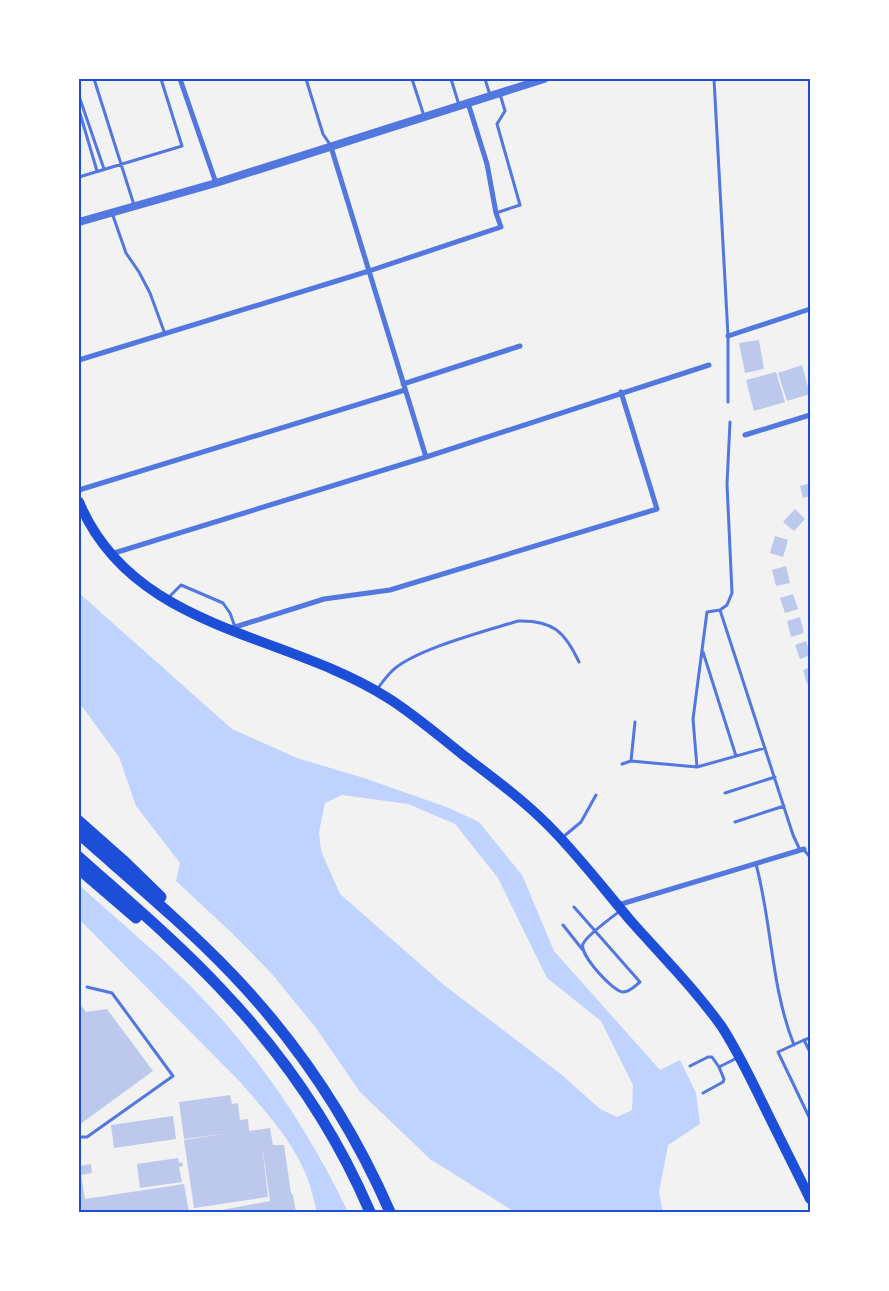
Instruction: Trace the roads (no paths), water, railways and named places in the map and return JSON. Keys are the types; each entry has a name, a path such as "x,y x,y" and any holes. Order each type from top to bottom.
{"highway":[{"path":"79,821 153,889 253,997 309,1068 332,1103 358,1146 390,1212"},
{"path":"79,834 209,951"},
{"path":"79,857 196,963 239,1009 295,1079 342,1154 370,1212"},
{"path":"79,869 128,911 196,963"}],"main road":[{"path":"79,502 95,532 111,554 147,588 198,617 232,628 376,691 416,718 500,784 547,824 698,996 722,1027 740,1056 810,1199"}],"street":[{"path":"180,79 216,183"},
{"path":"79,222 216,183 544,79"},
{"path":"79,360 369,271 501,227 496,213 487,164 468,102"},
{"path":"331,147 426,457"},
{"path":"728,336 810,309"},
{"path":"404,384 520,346"},
{"path":"111,554 426,457 621,392 709,365"},
{"path":"79,490 405,390"},
{"path":"232,628 324,599 390,590 657,510 621,392"},
{"path":"745,435 810,415"},
{"path":"619,907 802,850"}],"lane":[{"path":"94,79 134,206"},
{"path":"79,176 182,146 161,79"},
{"path":"306,79 323,134 331,147"},
{"path":"412,79 424,117"},
{"path":"451,79 459,105"},
{"path":"485,79 490,96"},
{"path":"714,79 728,336 728,402"},
{"path":"496,213 520,204 497,124 505,111 500,93"},
{"path":"79,96 104,169"},
{"path":"79,111 97,171"},
{"path":"112,212 126,253 150,293 165,334"},
{"path":"696,767 693,719 707,612 720,610 727,605 732,593 728,484 730,422"},
{"path":"166,600 181,585 223,603 230,613 232,628"},
{"path":"720,610 784,806 802,850 810,857"},
{"path":"376,691 391,671 413,658 432,649 518,621 531,621 559,630 571,644 578,662"},
{"path":"702,649 736,756"},
{"path":"630,761 635,722"},
{"path":"622,764 630,761 696,767 765,748"},
{"path":"725,793 774,777"},
{"path":"561,839 581,822 596,795"},
{"path":"735,822 784,806"},
{"path":"756,863 762,885 780,1001 794,1045"},
{"path":"563,925 582,949 585,956 616,990 622,992 630,991 640,982 574,907"},
{"path":"582,949 584,942 619,907"},
{"path":"79,1137 87,1137 173,1076 112,994 87,987"},
{"path":"810,1038 778,1052 810,1119"},
{"path":"804,1040 810,1052"},
{"path":"719,1067 740,1056"},
{"path":"690,1066 708,1057 712,1058 719,1067 724,1079 723,1082 703,1093"}],"water":[{"path":"79,593 232,729 297,758 367,779 449,808 479,822 522,875 554,951 660,1070 680,1060 696,1093 700,1124 668,1145 659,1192 663,1212 515,1212 430,1159 360,1092 316,1028 272,974 232,933 176,881 180,863 136,806 119,757 79,704","holes":["342,795 408,804 455,824 498,878 547,978 601,1021 633,1085 632,1110 617,1117 600,1109 562,1075 444,985 340,894 321,851 319,832 325,803"]},
{"path":"79,885 189,985 247,1049 302,1128 334,1183 348,1212 317,1212 308,1179 291,1145 267,1114 242,1084 79,919"}]}
